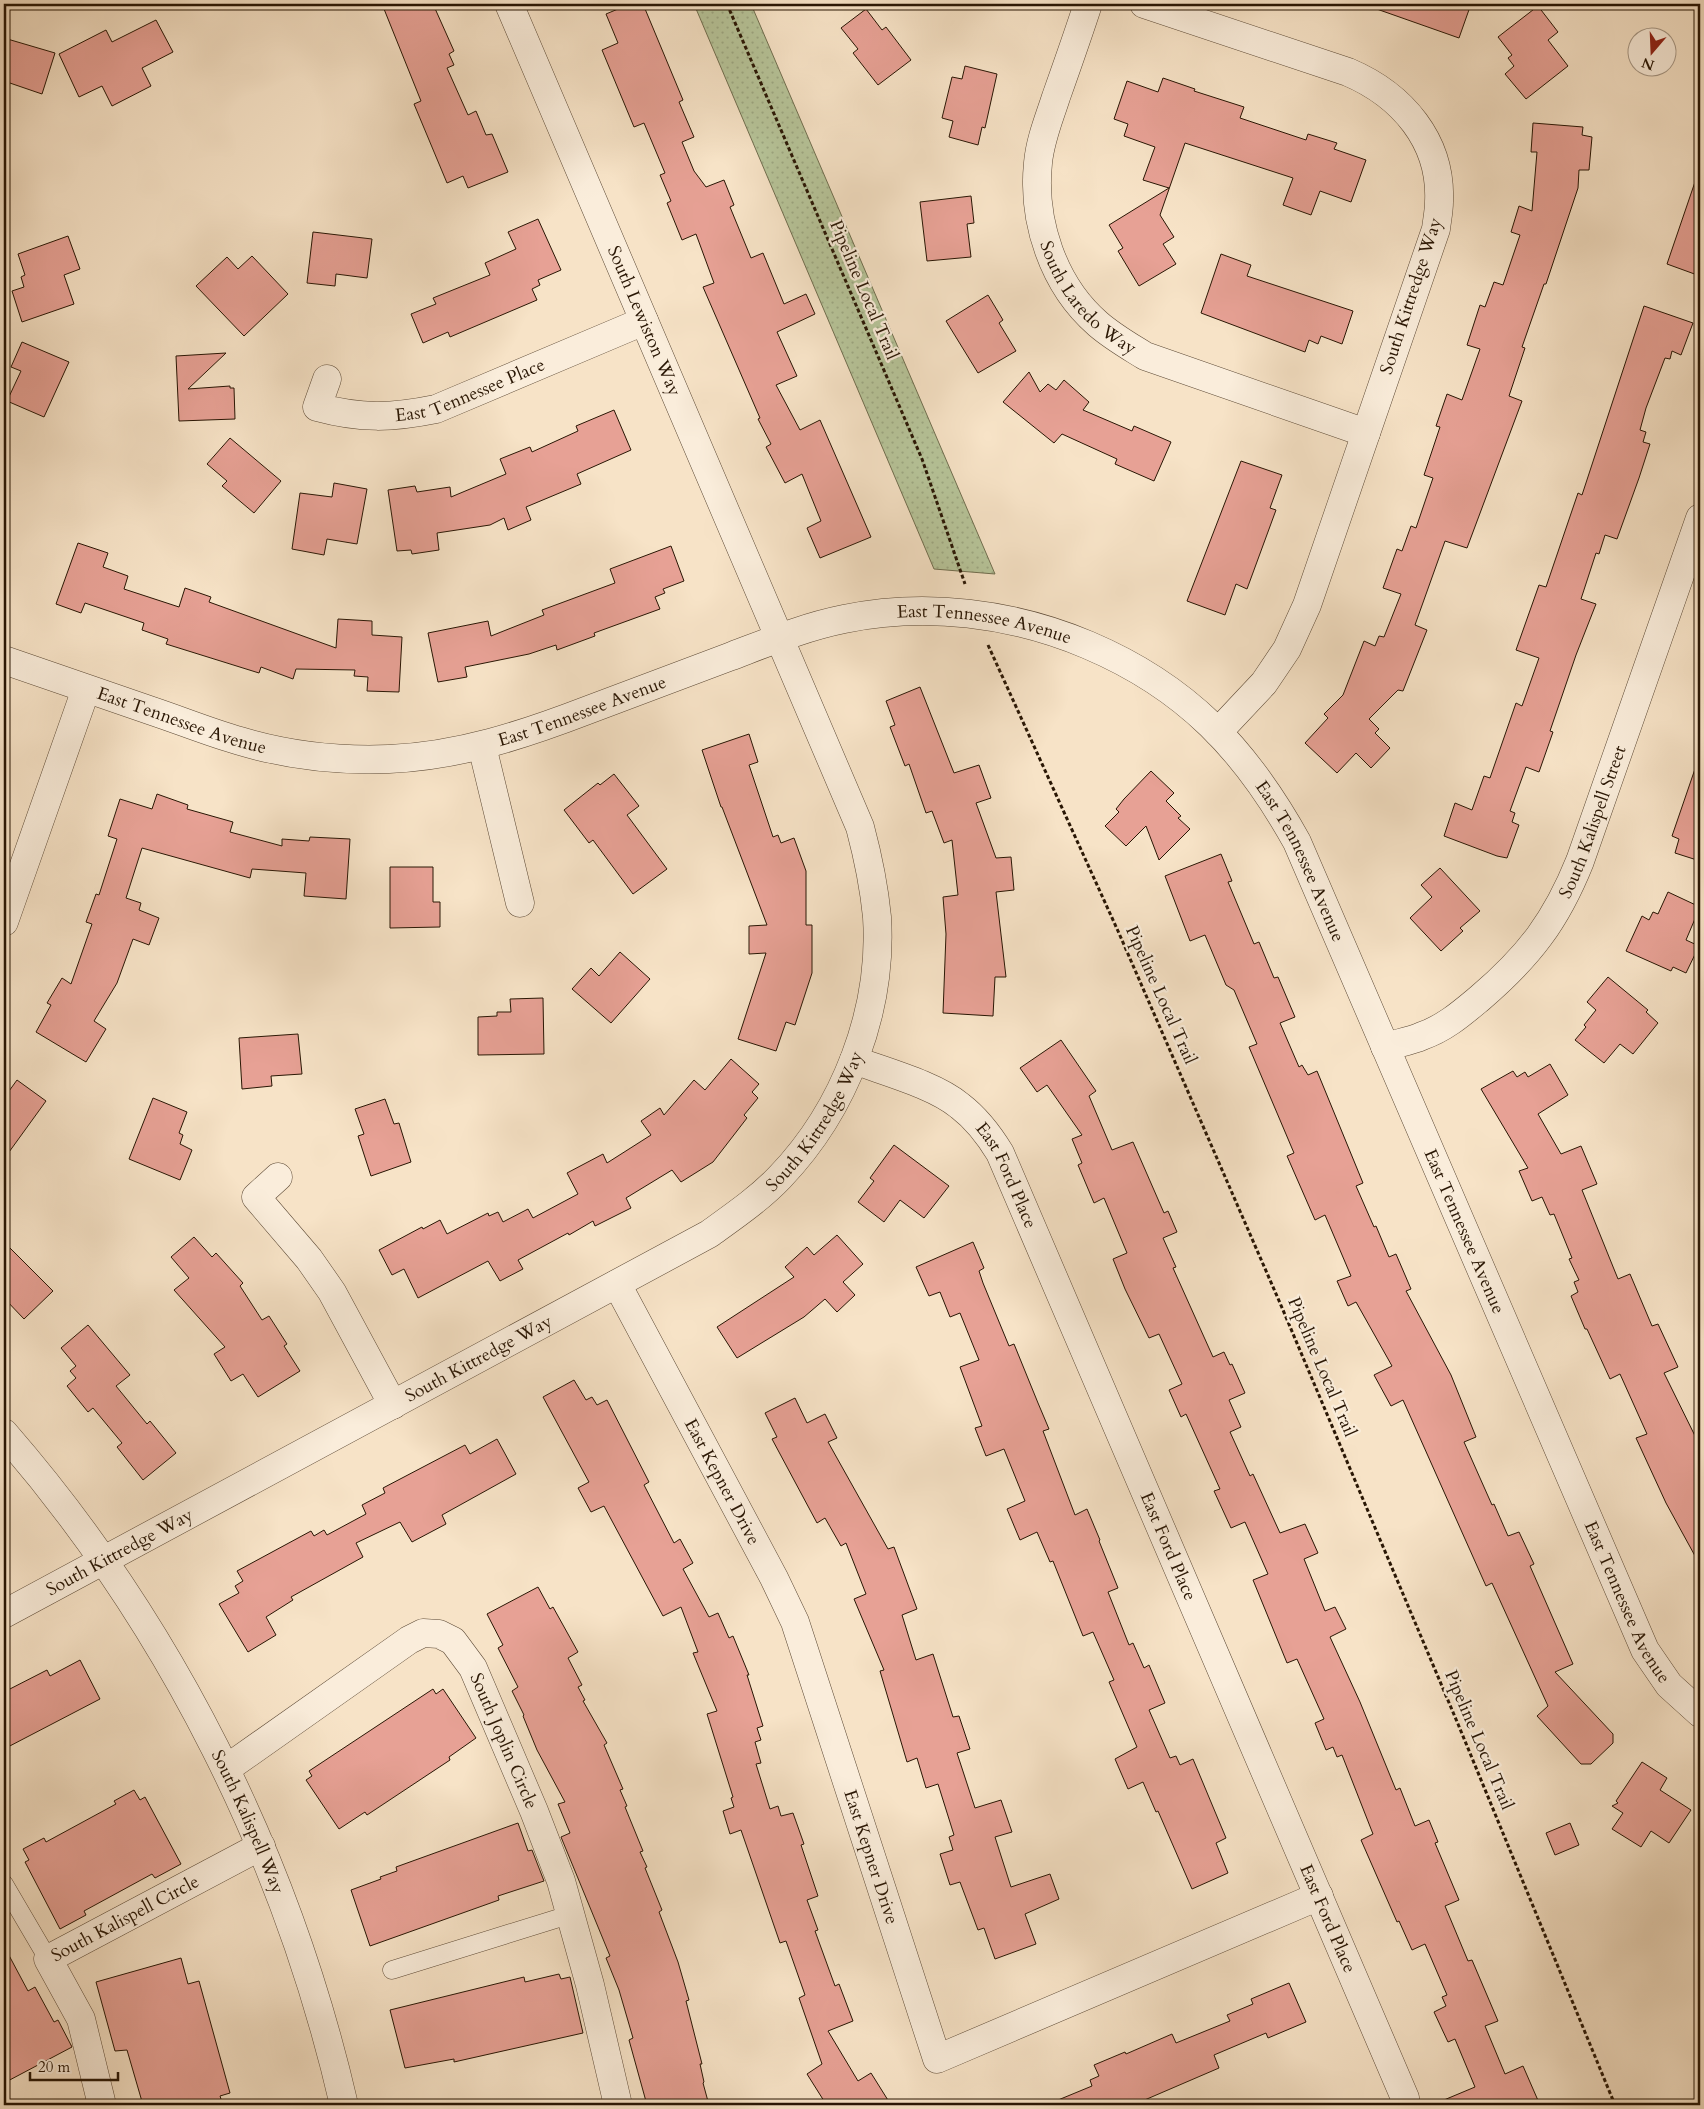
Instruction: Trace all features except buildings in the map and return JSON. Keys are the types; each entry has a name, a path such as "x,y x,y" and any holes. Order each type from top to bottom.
{"street":[{"name":"South Lewiston Way","path":"508,4 780,638"},
{"name":"South Laredo Way","path":"1088,4 1044,134 1038,162 1037,202 1045,240 1056,268 1071,293 1096,323 1120,341 1145,356 1366,433"},
{"name":"South Kittredge Way","path":"1144,4 1368,80 1391,96 1411,116 1426,140 1435,166 1439,201 1436,229 1307,605 1287,649 1264,683 1218,732"},
{"name":"East Tennessee Place","path":"327,379 317,407 367,417 407,415 436,409 644,321"},
{"name":"South Kalispell Street","path":"1385,1047 1423,1036 1454,1020 1519,962 1547,927 1569,888 1580,860 1700,518"},
{"name":"East Tennessee Avenue","path":"4,660 241,742 290,752 338,758 388,759 436,755 482,746 537,730 780,638 842,619 885,613 928,611 1016,621 1058,632 1118,658 1155,680 1190,706 1218,732 1251,768 1276,804 1297,842 1645,1650 1669,1685 1700,1713"},
{"name":"South Kittredge Way","path":"4,1614 709,1234 760,1196 804,1149 834,1103 854,1060 870,1008 877,954 877,917 869,863 860,827 780,638"},
{"path":"4,922 86,689"},
{"name":"East Tennessee Avenue","path":"482,746 520,903"},
{"name":"East Ford Place","path":"854,1060 935,1091 960,1105 985,1130 1000,1153 1319,1896 1405,2098 1406,2105"},
{"name":"South Kittredge Way","path":"278,1177 256,1197 309,1259 332,1292 393,1405"},
{"name":"East Kepner Drive","path":"617,1284 774,1578 795,1622 937,2059 1319,1896"},
{"name":"South Kalispell Way","path":"4,1433 56,1496 103,1560 158,1644 226,1769 261,1846 298,1943 323,2023 344,2105"},
{"name":"South Joplin Circle","path":"226,1769 409,1640 423,1633 439,1634 453,1641 472,1668 534,1811 561,1882 572,1914 618,2105"},
{"name":"South Kalispell Circle","path":"102,2105 82,2019 48,1959 261,1846"}],"lane":[{"path":"4,1884 48,1959"},
{"path":"392,1970 572,1914"}],"path":[{"name":"Pipeline Local Trail","path":"727,4 922,459 967,589"},
{"name":"Pipeline Local Trail","path":"988,645 1118,931 1280,1304 1454,1715 1615,2105"}],"green space":[{"path":"694,4 751,4 995,574 934,569"}]}
